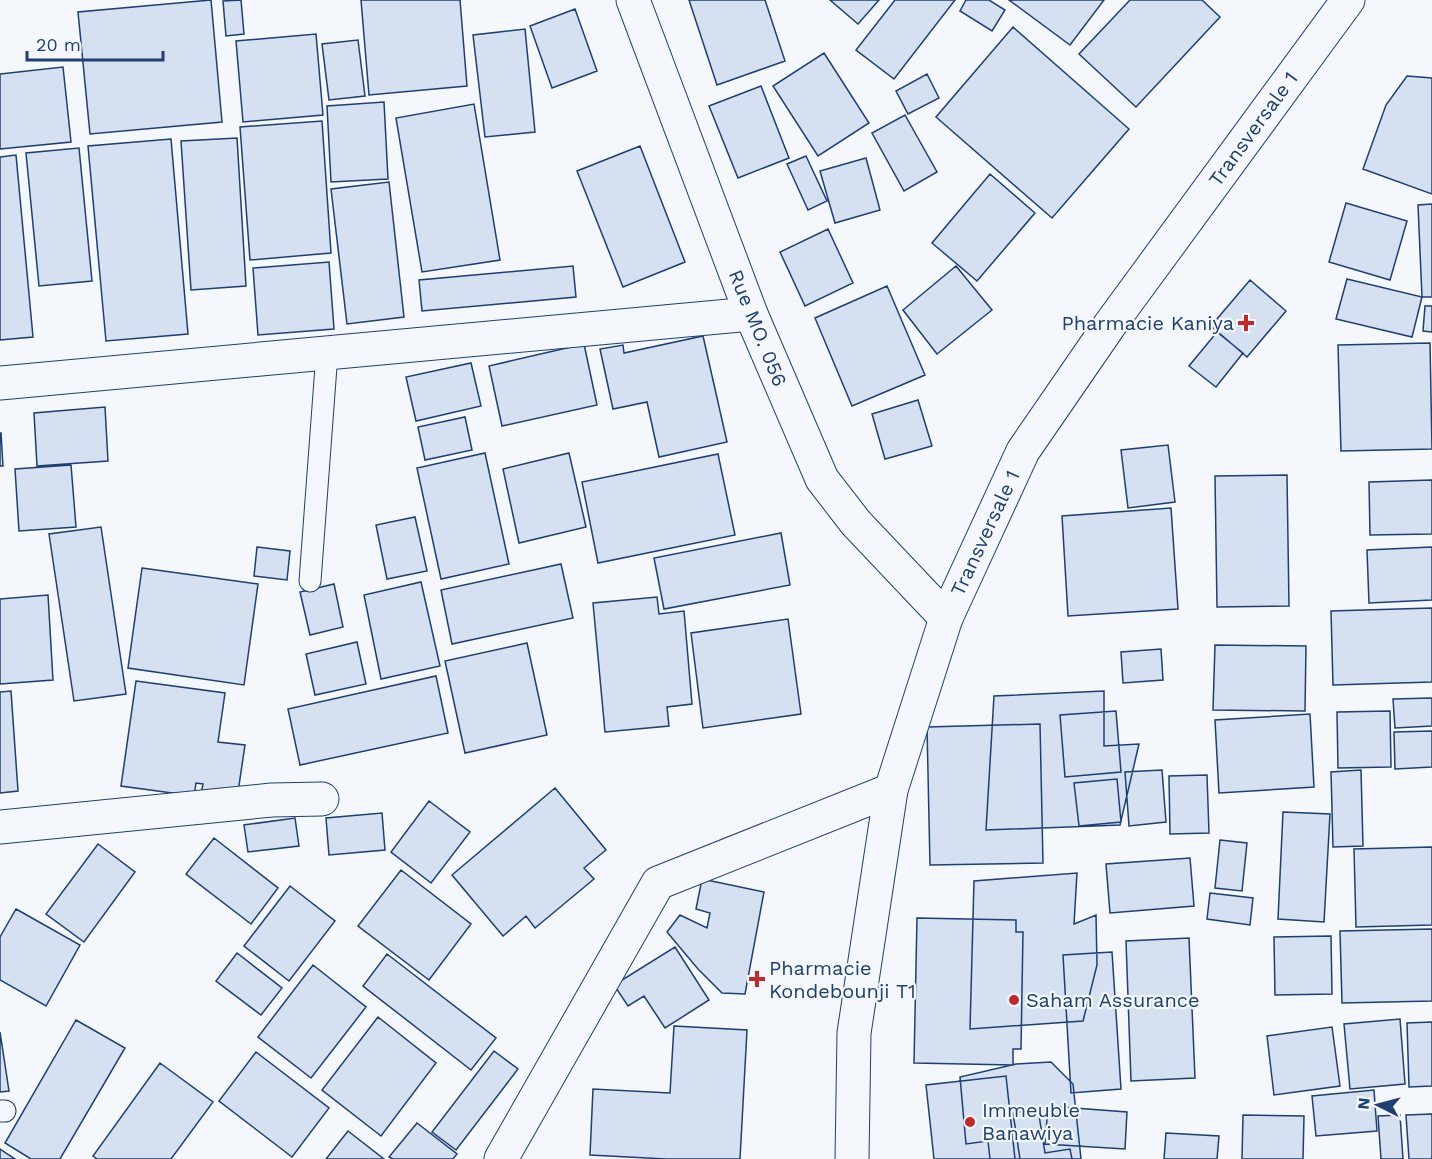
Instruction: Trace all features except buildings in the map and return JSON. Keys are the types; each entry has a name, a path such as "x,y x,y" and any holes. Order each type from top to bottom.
{"street":[{"name":"Rue MO. 056","path":"633,0 751,315 822,479 856,523 946,618"},
{"name":"Transversale 1","path":"852,1159 854,1033 891,790 946,618 1023,451 1109,326 1348,0"},
{"path":"0,383 751,315"},
{"path":"501,1159 658,883 891,790"},
{"path":"0,827 272,800 322,799"}],"lane":[{"path":"310,581 327,353"}],"place":[{"name":"Pharmacie Kaniya","path":"1246,323"},
{"name":"Pharmacie Kondebounji T1","path":"757,979"},
{"name":"Saham Assurance","path":"1014,1000"},
{"name":"Immeuble Banawiya","path":"970,1122"}]}
